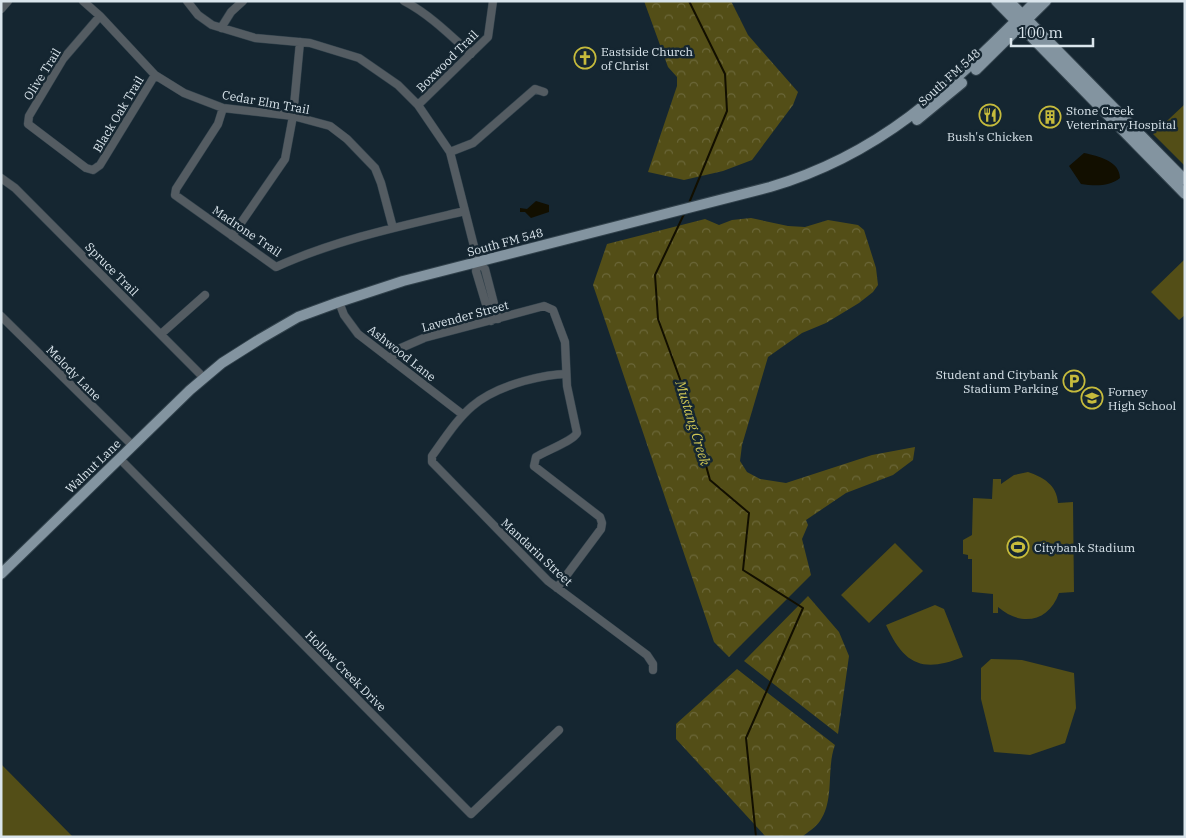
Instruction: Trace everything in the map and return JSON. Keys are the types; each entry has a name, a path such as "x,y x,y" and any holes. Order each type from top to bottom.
{"main road":[{"path":"996,1 1021,21 1164,166 1183,192"},
{"path":"1009,1 1021,21"},
{"name":"South FM 548","path":"1021,21 1036,1"},
{"name":"South FM 548","path":"204,378 230,358 290,322 339,302 403,281 788,181 829,166 835,166 871,148 932,110 1021,21 1046,1"},
{"path":"1164,166 1185,180"},
{"name":"Walnut Lane","path":"1,574 132,445 204,378"}],"street":[{"path":"1,9 8,1"},
{"name":"Cedar Elm Trail","path":"83,1 100,16 155,76 184,93 223,108 294,116 330,126 347,139 375,168 382,183 392,228"},
{"path":"187,1 198,15 212,25 221,28 255,38 300,42 359,58 398,85 418,105 450,152 478,262 476,271 494,320"},
{"path":"221,28 231,12 243,1"},
{"path":"404,1 416,4 471,54"},
{"name":"Boxwood Trail","path":"418,105 488,36 493,1"},
{"name":"Olive Trail","path":"28,124 29,116 63,59 100,16"},
{"path":"232,236 285,159 294,116 300,42"},
{"name":"Black Oak Trail","path":"28,124 86,168 93,170 100,165 155,76"},
{"path":"450,152 473,143 536,89 544,92"},
{"name":"Madrone Trail","path":"223,108 218,124 176,189 175,195 276,267 303,254 392,228 465,211"},
{"name":"Spruce Trail","path":"1,178 20,193 204,378"},
{"path":"161,334 205,296"},
{"name":"Ashwood Lane","path":"339,302 350,325 390,359 462,414"},
{"name":"Lavender Street","path":"390,359 401,348 415,340 544,306 550,308 556,314 565,342 566,374"},
{"name":"Melody Lane","path":"1,316 132,445"},
{"path":"462,414 487,394 504,387 548,375 566,374 576,437 548,449 536,457 533,463 536,469 600,517 602,523 600,529 556,588"},
{"name":"Mandarin Street","path":"462,414 432,456 432,462 534,568 556,588 647,656 653,664 653,670"},
{"name":"Hollow Creek Drive","path":"119,458 472,814 559,730"}],"green space":[{"path":"644,1 731,1 748,35 798,92 793,105 752,160 723,171 684,180 648,172 677,86 677,77 668,67"},
{"path":"1185,104 1185,166 1153,134"},
{"path":"751,218 788,226 805,227 828,220 858,225 864,230 876,268 878,285 873,292 859,303 826,323 802,333 768,357 742,445 740,461 747,472 760,479 786,483 872,455 915,447 913,460 893,475 846,493 806,520 808,525 802,539 811,575 729,657 714,642 593,285 607,244 705,219 719,225 732,220"},
{"path":"1185,259 1185,315 1179,320 1151,292"},
{"name":"Citybank Stadium","path":"1028,472 1039,476 1052,487 1058,503 1073,502 1074,592 1059,593 1048,610 1041,615 1025,619 1007,613 998,607 998,613 993,613 993,594 972,592 972,559 968,559 968,555 963,554 963,540 972,535 973,498 992,499 993,479 1001,479 1001,484 1014,475"},
{"path":"895,543 923,571 869,623 841,595"},
{"path":"808,596 839,632 849,656 838,734 744,661"},
{"path":"935,605 944,609 963,657 937,664 916,662 900,649 886,625"},
{"path":"991,659 1022,660 1074,673 1076,708 1065,743 1030,755 994,752 981,699 981,668"},
{"path":"737,669 835,745 832,754 829,794 825,812 818,823 802,837 766,837 676,739 676,724"},
{"path":"1,764 73,837 1,837"}],"shaded area":[{"path":"1084,153 1112,163 1119,172 1120,178 1106,184 1081,184 1069,166"},
{"path":"536,201 549,205 549,212 531,218 525,212 520,212 520,208 527,209"}],"waterway":[{"name":"Mustang Creek","path":"689,1 725,74 727,111 689,203"},
{"name":"Mustang Creek","path":"685,212 655,275 658,319 688,401 710,480 749,513 743,570 803,608 746,738 756,837"}],"place":[{"name":"Eastside Church of Christ","path":"585,58"},
{"name":"Bush's Chicken","path":"990,115"},
{"name":"Stone Creek Veterinary Hospital","path":"1050,117"},
{"name":"Student and Citybank Stadium Parking","path":"1074,381"},
{"name":"Forney High School","path":"1092,398"},
{"name":"Citybank Stadium","path":"1018,547"}]}
